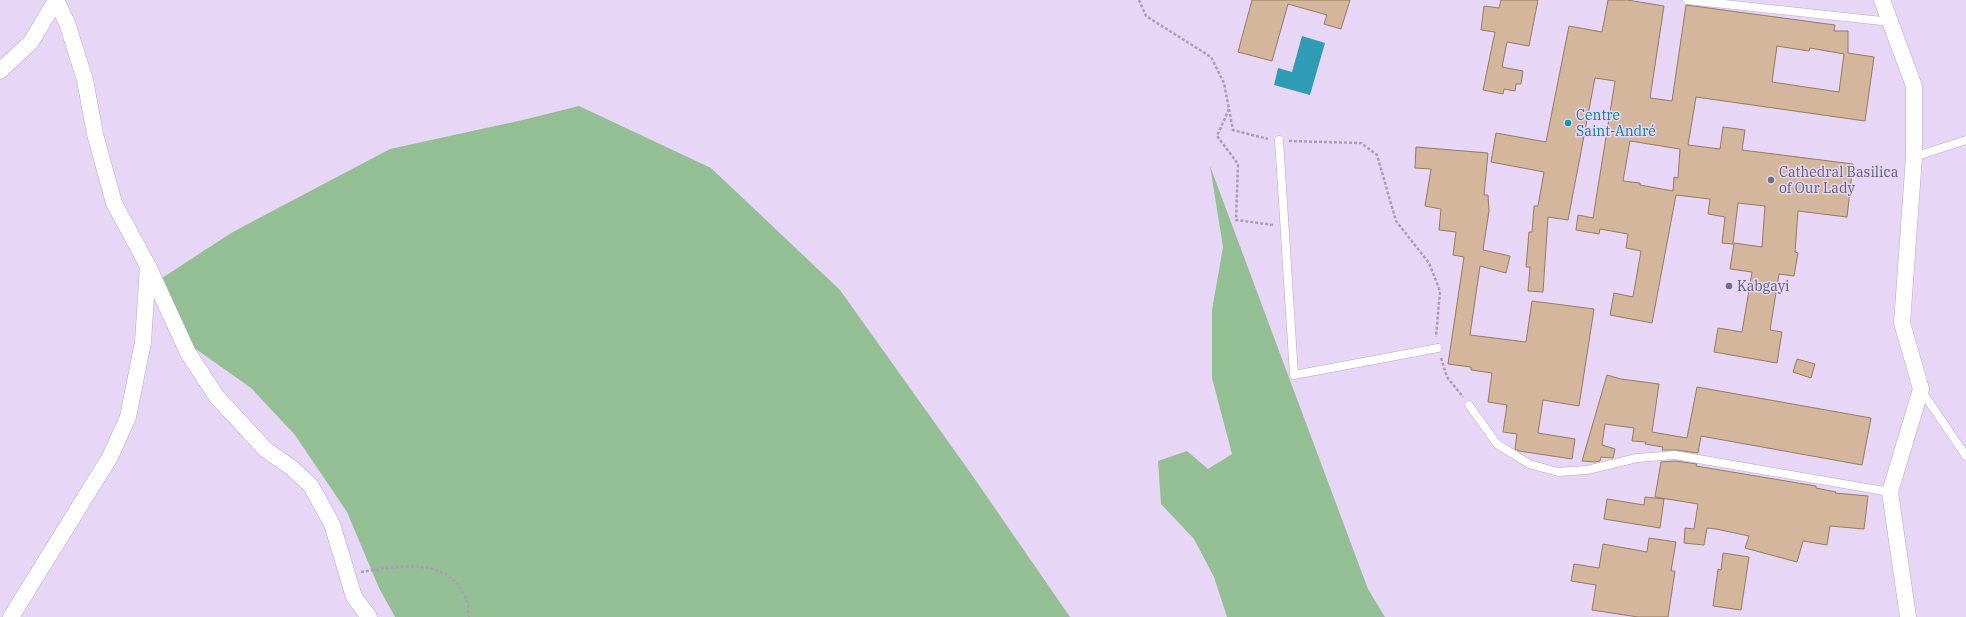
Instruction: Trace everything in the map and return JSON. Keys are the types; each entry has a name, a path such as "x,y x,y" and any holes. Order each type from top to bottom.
{"street":[{"path":"0,71 19,55 31,42 56,0"},
{"path":"56,0 67,23 84,80 95,134 114,203 148,266 188,353 217,397 266,450 292,468 311,486 332,524 354,597 369,617"},
{"path":"1882,0 1892,22 1914,86 1914,157 1902,323 1921,389 1890,492 1908,617"},
{"path":"11,617 110,457 128,417 143,342 148,266"}],"lane":[{"path":"1687,0 1892,22"},
{"path":"1279,140 1294,375 1438,348"},
{"path":"1914,157 1966,140"},
{"path":"1921,389 1966,456"},
{"path":"1469,405 1497,444 1529,464 1558,472 1587,470 1638,458 1675,455 1890,492"}],"path":[{"path":"1139,0 1146,16 1211,57 1224,83 1233,130 1279,140 1361,143 1376,155 1396,221 1429,263 1440,291 1436,340 1438,348 1447,377 1469,405"},
{"path":"1229,108 1217,136 1238,164 1236,220 1284,226"},
{"path":"347,574 396,568 428,567 453,579 465,596 469,617"}],"green space":[{"path":"579,106 711,168 840,290 972,475 1070,617 395,617 379,588 347,512 295,435 251,388 193,347 153,284 231,233 390,149"},
{"path":"1210,166 1368,589 1385,617 1227,617 1214,577 1194,539 1161,504 1158,461 1187,451 1208,469 1232,454 1212,378 1212,310 1223,247"}],"water":[{"path":"1302,36 1325,43 1310,95 1274,85 1278,68 1292,72"}],"building":[{"path":"1252,0 1350,0 1341,29 1324,24 1327,15 1288,4 1272,61 1238,52"},
{"path":"1501,0 1538,0 1529,46 1507,42 1502,67 1523,71 1521,84 1516,84 1515,91 1504,89 1503,94 1483,90 1495,32 1481,30 1484,6 1499,8"},
{"path":"1608,0 1627,0 1664,6 1650,98 1672,101 1686,5 1835,25 1834,31 1848,31 1848,53 1874,57 1865,121 1696,97 1688,145 1720,149 1723,127 1745,130 1742,150 1853,164 1847,217 1798,211 1795,252 1798,253 1794,276 1779,274 1770,330 1782,332 1777,363 1714,352 1718,328 1742,332 1752,272 1730,269 1734,243 1762,247 1765,206 1738,203 1733,244 1722,243 1725,217 1708,214 1710,199 1676,195 1652,323 1610,315 1614,293 1633,297 1641,251 1626,248 1628,234 1600,229 1599,234 1576,230 1578,215 1593,218 1615,81 1595,78 1568,220 1548,217 1543,292 1528,291 1530,267 1526,267 1529,232 1532,232 1534,206 1538,206 1544,172 1491,162 1496,133 1546,142 1569,26 1602,32","holes":["1777,46 1809,51 1810,48 1844,54 1839,92 1772,82","1630,141 1680,149 1678,178 1674,177 1673,191 1640,185 1640,183 1623,181"]},
{"path":"1416,147 1488,153 1484,195 1488,195 1489,211 1483,250 1510,256 1506,273 1480,266 1470,335 1526,342 1532,301 1594,309 1579,406 1543,400 1538,433 1575,439 1572,459 1519,451 1515,449 1517,434 1503,432 1507,405 1488,402 1492,373 1471,370 1471,367 1448,364 1464,257 1453,255 1456,232 1439,230 1441,209 1425,206 1431,169 1415,168"},
{"path":"1797,359 1815,364 1811,378 1793,372"},
{"path":"1607,375 1621,379 1659,384 1652,432 1687,438 1697,387 1871,418 1862,465 1701,436 1698,453 1662,450 1663,447 1645,444 1646,442 1632,441 1634,428 1605,424 1602,445 1615,449 1613,458 1601,457 1600,461 1595,462 1582,461"},
{"path":"1675,461 1697,464 1696,466 1816,486 1816,488 1836,492 1835,493 1868,496 1864,529 1830,526 1827,545 1803,541 1797,562 1745,548 1749,536 1716,529 1707,528 1704,545 1684,543 1685,528 1694,529 1698,504 1655,497 1661,462"},
{"path":"1645,497 1664,499 1660,528 1604,519 1607,499 1644,505"},
{"path":"1649,538 1676,542 1671,571 1675,571 1668,617 1638,617 1592,610 1596,585 1571,581 1574,564 1599,568 1603,544 1647,552"},
{"path":"1723,553 1749,557 1741,610 1713,606 1718,569 1721,570"}],"place":[{"name":"Centre Saint-André","path":"1568,123"},
{"name":"Cathedral Basilica of Our Lady","path":"1771,180"},
{"name":"Kabgayi","path":"1729,286"}]}
